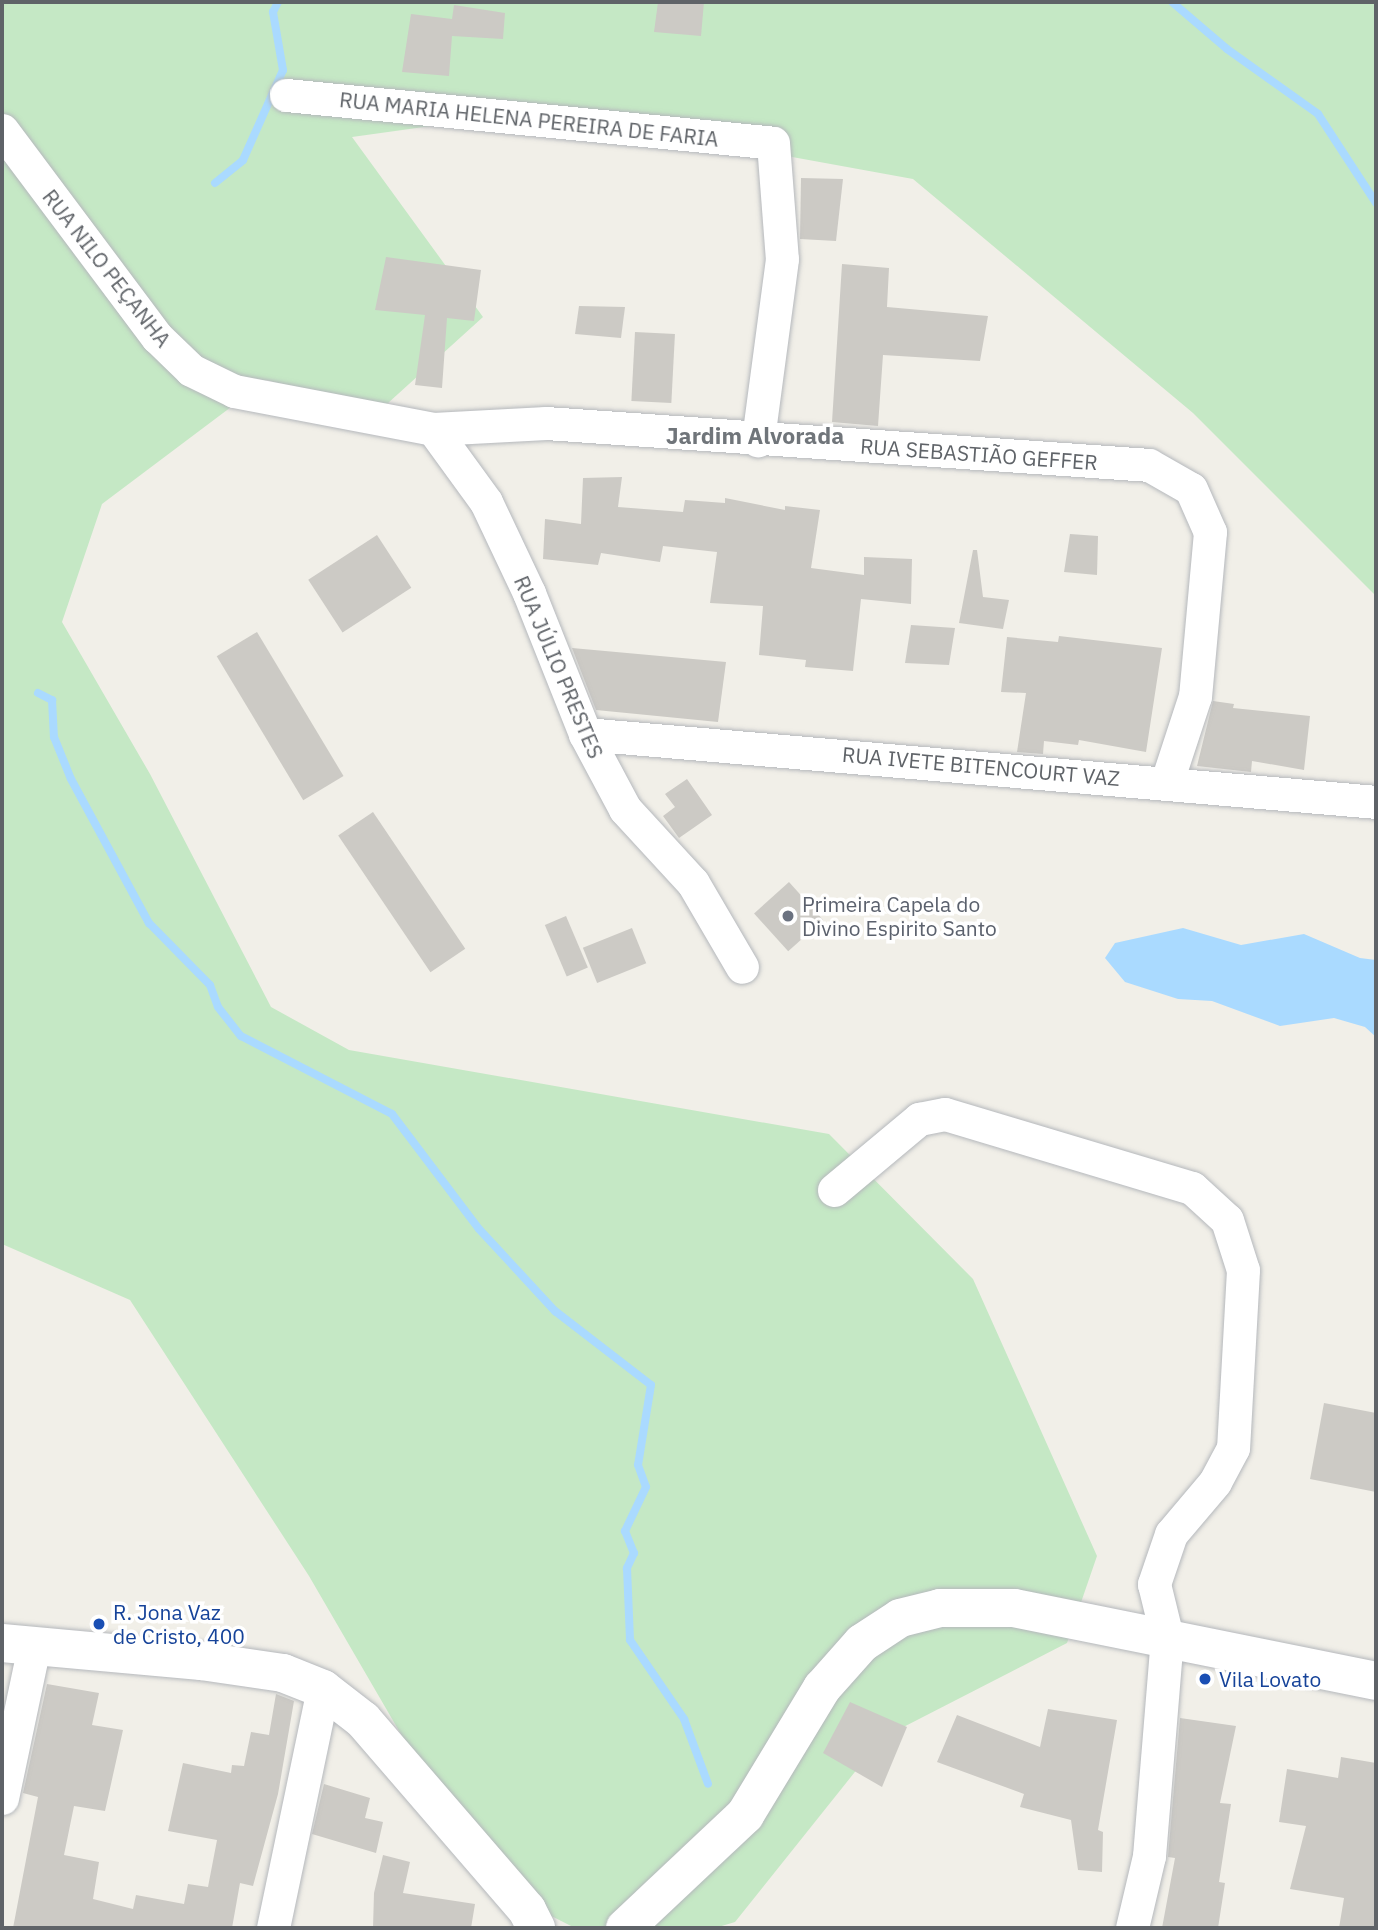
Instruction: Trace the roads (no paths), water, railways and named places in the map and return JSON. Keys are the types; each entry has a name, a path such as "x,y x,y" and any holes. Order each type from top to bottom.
{"street":[{"name":"RUA MARIA HELENA PEREIRA DE FARIA","path":"286,95 773,142 782,259 758,440"},
{"name":"RUA NILO PEÇANHA","path":"2,130 157,337 191,370 234,391 433,429"},
{"name":"RUA SEBASTIÃO GEFFER","path":"433,429 546,423 758,440 1149,465 1191,489 1210,532 1195,696 1167,781"},
{"name":"RUA JÚLIO PRESTES","path":"433,429 486,502 529,593 585,734 625,809 693,883 742,967"},
{"name":"RUA IVETE BITENCOURT VAZ","path":"585,734 1167,781 1376,802"},
{"path":"834,1190 919,1119 945,1114 1192,1188 1227,1220 1243,1270 1233,1448 1215,1482 1171,1534 1154,1584 1167,1637 1149,1856 1132,1928"},
{"path":"625,1928 745,1815 822,1688 862,1643 901,1618 940,1608 1014,1608 1376,1681"},
{"path":"2,1798 18,1645 270,1671 323,1689 363,1720 532,1919 566,1928"},
{"path":"273,1928 323,1689"}],"water":[{"path":"1183,928 1241,945 1304,934 1360,958 1376,960 1376,1037 1365,1027 1334,1018 1280,1026 1212,1001 1178,999 1125,982 1105,958 1115,943"}],"waterway":[{"path":"215,183 243,160 283,70 273,12 278,2"},
{"path":"1172,2 1227,49 1318,114 1376,203"},
{"path":"38,693 52,700 54,737 71,779 149,923 210,985 218,1007 241,1036 392,1114 479,1229 555,1311 651,1385 638,1465 646,1487 625,1531 634,1553 627,1568 630,1640 684,1719 708,1784"}],"place":[{"name":"Primeira Capela do Divino Espirito Santo","path":"788,916"},
{"name":"R. Jona Vaz de Cristo, 400","path":"99,1624"},
{"name":"Vila Lovato","path":"1205,1679"}],"district":[{"name":"Jardim Alvorada","path":"755,435"}]}
